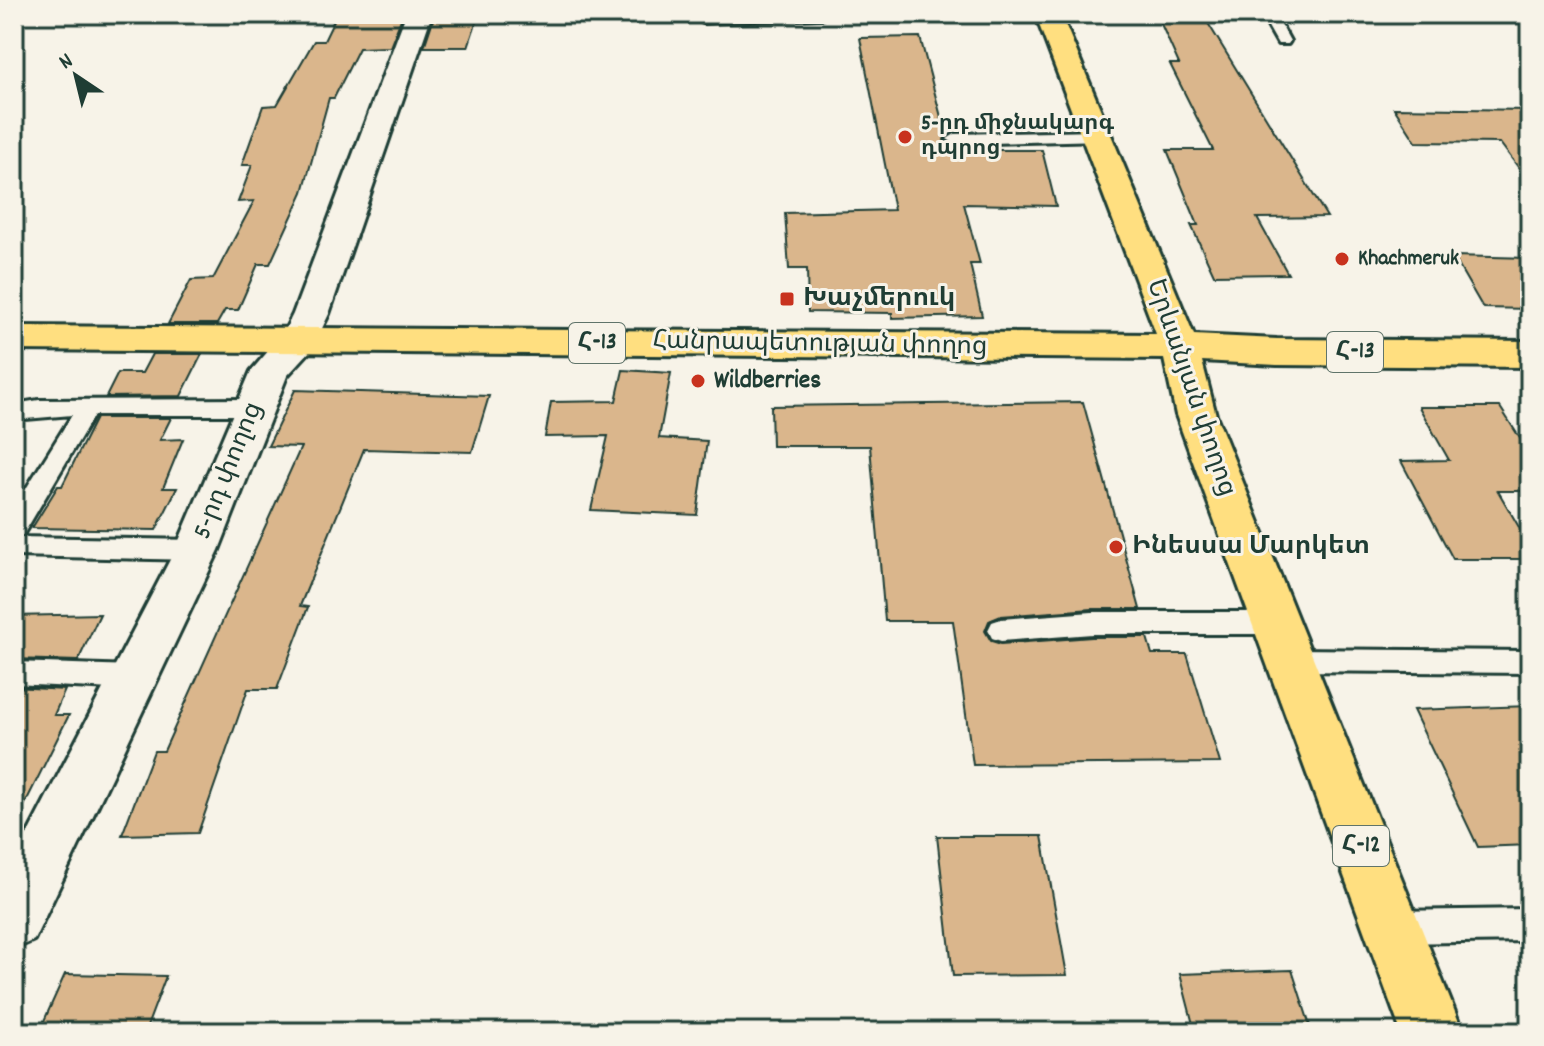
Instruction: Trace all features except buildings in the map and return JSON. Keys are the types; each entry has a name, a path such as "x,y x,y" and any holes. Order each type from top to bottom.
{"main road":[{"name":"Երևանյան փողոց","path":"1048,14 1180,347 1196,415 1432,1032"},
{"name":"Հանրապետության փողոց","path":"14,338 1180,347 1277,352 1530,354"}],"street":[{"name":"5-րդ փողոց","path":"14,920 197,550 270,371 299,340 311,314 419,14"}],"lane":[{"path":"703,19 822,14"},
{"path":"1268,14 1283,41"},
{"path":"955,139 1097,136"},
{"path":"14,412 39,408 254,407"},
{"path":"14,528 87,409"},
{"path":"14,546 197,550"},
{"path":"1001,630 1092,623 1530,662"},
{"path":"14,673 133,678"},
{"path":"1392,927 1530,925"}],"place":[{"name":"5-րդ միջնակարգ դպրոց","path":"905,137"},
{"name":"Khachmeruk","path":"1342,259"},
{"name":"Խաչմերուկ","path":"787,299"},
{"name":"Wildberries","path":"698,381"},
{"name":"Ինեսսա Մարկետ","path":"1116,547"}]}
